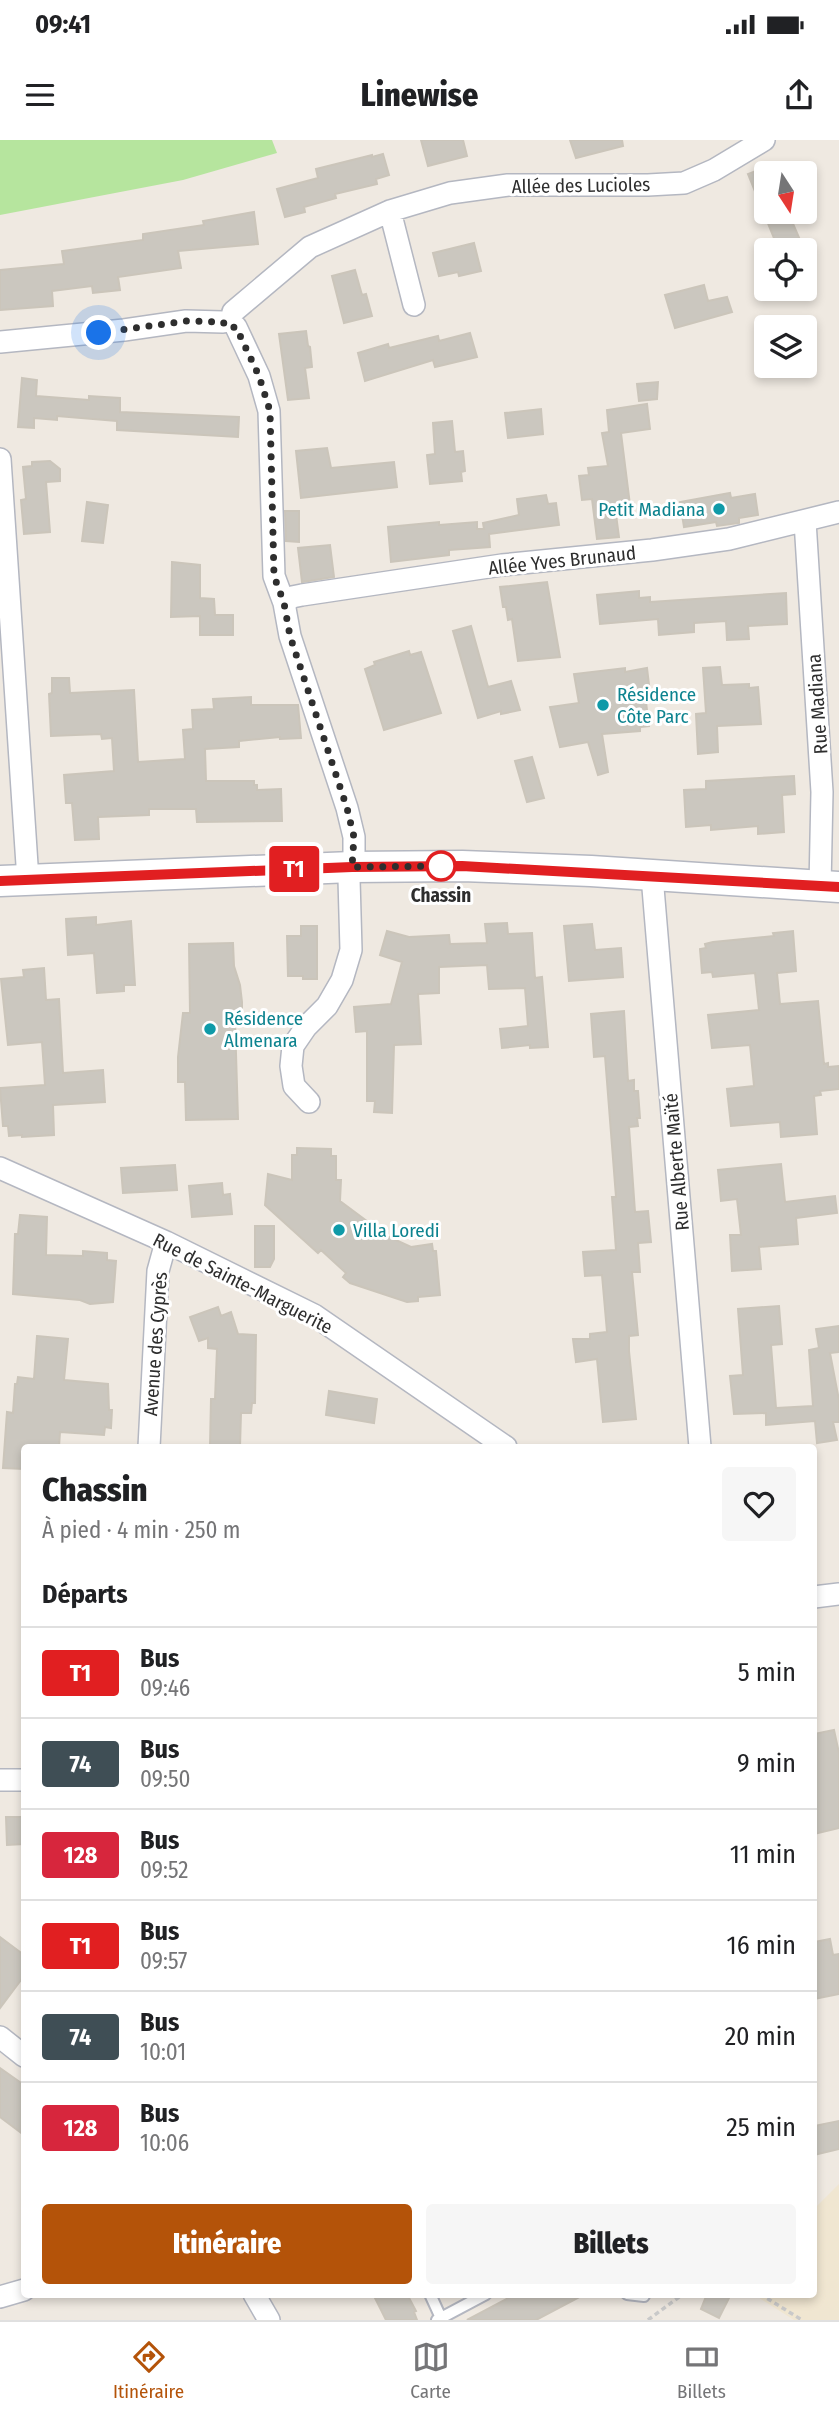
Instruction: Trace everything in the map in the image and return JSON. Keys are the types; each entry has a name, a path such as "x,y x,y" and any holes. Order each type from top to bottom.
{"main road":[{"path":"14,881 352,867 462,866 830,886"}],"street":[{"name":"Allée des Lucioles","path":"231,320 310,247 390,211 450,193 508,185 684,183 714,170 764,140"},
{"path":"390,211 414,305"},
{"path":"0,342 186,321 231,320 259,376 270,411 274,576 284,603 290,636 347,808 354,837 349,879 351,950 342,981 327,1006 306,1027 293,1046 291,1066 294,1086 309,1102"},
{"path":"0,459 14,881"},
{"name":"Allée Yves Brunaud","path":"284,603 292,597 302,595 502,565 652,550 729,539 839,512"},
{"name":"Rue Madiana","path":"806,521 830,886"},
{"name":"Rue Alberte Maïté","path":"652,876 699,1444"},
{"name":"Rue de Sainte-Marguerite","path":"0,1168 166,1242 314,1315 497,1444"},
{"name":"Avenue des Cyprès","path":"149,1444 158,1271 166,1242"},
{"path":"817,1597 839,1594"},
{"path":"0,1780 21,1780"},
{"path":"0,2038 21,2054"},
{"path":"0,2297 21,2291"},
{"path":"256,2298 269,2320"}],"lane":[{"path":"431,2298 439,2319 478,2298"}],"path":[{"path":"648,2320 678,2298"},
{"path":"766,2298 802,2320"}],"shaded area":[{"path":"839,2184 839,2320 794,2320 759,2298 817,2298 817,2206"}],"green space":[{"path":"0,140 272,140 277,153 183,180 0,215"}],"building":[{"path":"421,140 463,140 467,156 428,166"},
{"path":"570,140 622,140 623,146 576,158"},
{"path":"383,154 389,175 376,179 377,184 335,194 336,198 304,207 305,212 285,217 277,189 318,178 316,169"},
{"path":"754,172 754,189 748,174"},
{"path":"254,212 258,244 178,251 181,268 118,277 120,290 93,293 92,286 52,291 53,306 0,310 0,270 64,264 62,251 143,240 143,234 204,225 203,221"},
{"path":"768,224 793,224 799,238 774,238"},
{"path":"474,243 481,271 459,276 458,272 439,276 433,253"},
{"path":"355,270 362,295 366,294 372,316 344,323 332,276"},
{"path":"704,285 708,301 727,297 732,312 675,328 665,295"},
{"path":"306,331 312,367 305,368 309,398 288,400 279,334"},
{"path":"470,333 477,357 435,367 433,360 365,381 358,353 388,344 389,348 438,336 439,341"},
{"path":"22,378 37,380 36,396 89,400 89,396 120,398 120,412 239,417 238,437 117,430 117,421 57,416 57,420 34,418 34,428 18,427"},
{"path":"658,382 657,399 639,401 637,384"},
{"path":"647,404 650,429 621,433 630,505 615,507 619,537 597,539 592,499 582,500 579,476 589,475 588,468 608,466 602,433 609,432 607,410"},
{"path":"541,409 543,434 508,438 505,413"},
{"path":"452,421 455,452 463,451 465,471 461,472 462,481 430,484 427,455 435,454 433,423"},
{"path":"327,448 331,468 394,462 397,487 301,498 296,451"},
{"path":"50,461 60,469 60,481 46,482 50,532 24,534 21,500 26,499 23,467 32,466 32,462"},
{"name":"Petit Madiana","path":"730,493 731,498 755,494 758,515 739,518 739,523 717,526 716,522 684,527 680,502"},
{"path":"546,495 548,504 556,503 559,525 489,534 490,547 449,550 449,555 391,562 388,527 439,522 439,525 477,522 477,529 484,529 483,523 519,515 517,499"},
{"path":"87,502 108,505 103,543 82,541"},
{"path":"285,511 299,511 299,542 286,541"},
{"path":"330,545 334,577 302,582 298,548"},
{"path":"172,562 200,565 200,598 214,599 215,615 233,615 233,635 200,635 200,616 171,617"},
{"path":"547,582 560,657 518,661 512,619 508,620 506,607 503,607 500,587"},
{"path":"639,591 639,598 650,597 650,602 786,593 787,624 748,626 749,639 727,640 726,621 694,623 694,632 659,635 658,619 600,624 597,595"},
{"path":"471,626 488,687 511,681 520,710 501,714 501,711 478,718 453,631"},
{"path":"409,651 410,655 421,652 441,713 384,730 365,669 375,665 374,662"},
{"path":"720,667 722,685 749,684 749,688 758,687 761,724 717,726 718,752 698,754 696,714 706,713 703,668"},
{"name":"Résidence Côte Parc","path":"625,668 625,672 647,668 650,693 645,694 649,726 640,727 640,731 602,734 608,772 598,775 588,742 560,747 550,707 579,703 574,674"},
{"path":"52,678 69,678 70,693 134,690 138,762 185,759 183,730 193,729 192,710 214,709 213,699 251,697 251,705 298,705 301,738 239,741 239,747 205,749 206,781 254,781 257,790 281,789 282,821 197,822 196,809 149,809 149,815 98,817 99,839 75,840 72,803 66,803 64,775 114,771 112,738 102,739 101,734 51,736 49,694 52,693"},
{"path":"532,757 544,798 527,802 515,761"},
{"path":"794,776 795,794 782,795 784,832 758,834 758,826 711,830 711,825 686,827 684,790 706,789 706,781"},
{"path":"96,917 96,925 131,921 135,985 124,985 124,991 97,993 94,953 68,955 66,919"},
{"path":"507,923 508,934 532,933 535,978 542,977 548,1047 530,1048 530,1045 502,1048 500,1029 528,1026 525,988 489,989 487,965 439,967 439,993 418,994 421,1044 394,1045 392,1113 374,1112 375,1101 367,1101 367,1031 356,1032 354,1007 391,1004 402,962 380,955 387,931 409,937 449,935 450,944 487,943 485,924"},
{"path":"592,924 595,950 621,948 623,977 569,981 564,926"},
{"path":"301,926 317,926 317,979 288,976 287,936 301,936"},
{"path":"793,931 796,971 777,973 780,1004 818,1001 824,1064 828,1063 828,1067 839,1066 839,1089 820,1091 821,1095 814,1096 817,1134 781,1137 780,1122 731,1126 727,1089 754,1086 750,1045 712,1048 708,1015 759,1010 755,973 713,977 712,972 702,973 700,949 713,942 774,936 773,933"},
{"name":"Résidence Almenara","path":"233,943 234,966 242,1002 242,1021 235,1021 238,1119 186,1120 185,1082 178,1082 178,1057 183,1013 190,1013 189,944"},
{"path":"44,968 46,1000 59,999 63,1073 103,1070 105,1102 53,1105 54,1135 9,1136 8,1126 3,1126 0,1088 45,1085 42,1042 8,1045 1,979 24,977 23,970"},
{"path":"624,1011 628,1081 634,1080 634,1091 638,1091 640,1118 637,1118 638,1126 629,1127 635,1212 648,1211 651,1242 638,1243 640,1272 632,1272 638,1335 629,1336 629,1351 636,1419 603,1422 597,1359 576,1362 573,1339 590,1339 590,1334 607,1332 602,1275 585,1276 583,1252 616,1250 612,1197 616,1197 605,1056 594,1057 591,1014"},
{"name":"Villa Loredi","path":"297,1148 331,1149 331,1156 336,1156 336,1180 341,1180 340,1201 387,1236 411,1247 432,1244 433,1251 436,1251 440,1295 418,1297 418,1301 407,1302 350,1283 343,1277 346,1273 321,1250 318,1253 265,1205 268,1174 292,1180 292,1155 297,1155"},
{"path":"781,1164 785,1202 835,1196 837,1213 796,1218 798,1244 759,1247 761,1269 732,1271 730,1235 741,1235 737,1199 721,1201 718,1170"},
{"path":"175,1165 177,1190 123,1193 121,1168"},
{"path":"222,1183 223,1195 230,1194 232,1214 192,1217 189,1186"},
{"path":"20,1215 47,1217 46,1255 83,1256 83,1251 107,1253 107,1260 116,1261 113,1302 90,1304 80,1300 13,1294 15,1234 18,1234"},
{"path":"255,1226 274,1226 274,1259 270,1267 255,1267"},
{"path":"779,1306 782,1344 771,1345 776,1408 813,1406 809,1350 819,1348 816,1329 839,1326 839,1352 830,1353 839,1400 839,1422 833,1422 837,1440 817,1443 815,1421 766,1425 766,1413 734,1414 730,1376 743,1375 738,1309"},
{"path":"218,1307 221,1316 231,1312 238,1334 256,1335 255,1403 252,1403 251,1413 241,1413 240,1444 210,1444 211,1399 215,1399 217,1349 208,1348 208,1338 199,1341 190,1317"},
{"path":"37,1336 68,1339 64,1380 108,1384 109,1410 112,1410 111,1428 105,1427 104,1435 60,1432 59,1444 21,1444 21,1469 3,1468 7,1412 13,1413 15,1384 18,1377 34,1379"},
{"path":"329,1391 377,1399 374,1423 326,1415"},
{"path":"834,1730 839,1753 839,1828 817,1833 817,1733"},
{"path":"6,1817 21,1817 21,1844 7,1845"},
{"path":"0,1937 21,1953 21,1980 0,2008"},
{"path":"830,1939 833,1955 839,1954 839,1994 817,1998 817,1941"},
{"path":"0,2068 21,2083 21,2133 0,2117"},
{"path":"839,2121 839,2149 817,2154 817,2125"},
{"path":"375,2298 409,2298 417,2320 386,2320"},
{"path":"508,2298 577,2298 536,2320 467,2320"},
{"path":"705,2298 729,2298 719,2318 701,2309"}],"bus line":[{"name":"T1","path":"0,881 352,867 462,866 591,871 839,887"}],"place":[{"name":"Petit Madiana","path":"719,509"},
{"name":"Résidence Côte Parc","path":"603,705"},
{"name":"Chassin","path":"441,866"},
{"name":"Résidence Almenara","path":"210,1029"},
{"name":"Villa Loredi","path":"339,1230"}],"route":[{"path":"99,333 186,321 223,322 228,328 236,327 259,376 270,411 274,576 284,603 290,636 347,808 354,837 352,867 446,866 441,866"}]}
